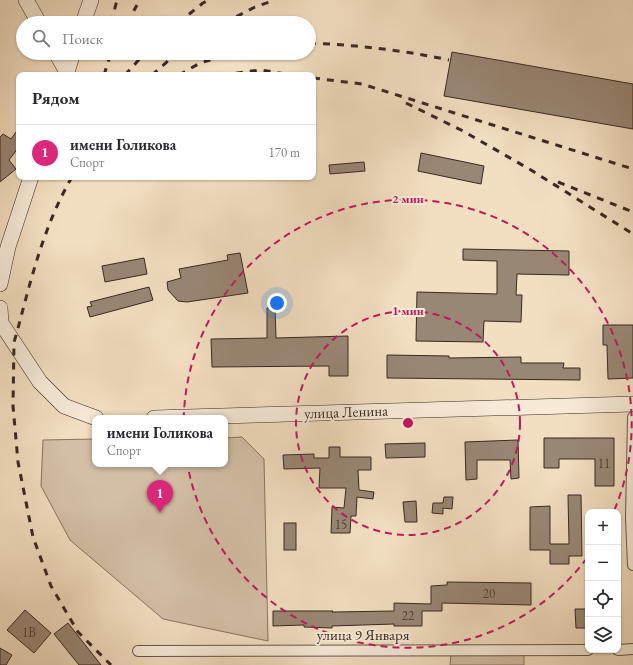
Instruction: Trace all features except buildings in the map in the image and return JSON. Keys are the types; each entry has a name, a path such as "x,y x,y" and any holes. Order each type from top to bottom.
{"street":[{"path":"26,0 35,16"},
{"path":"85,16 91,0"},
{"path":"60,60 66,72"},
{"path":"66,72 71,60"},
{"path":"0,284 4,251 30,180"},
{"path":"0,308 1,323 40,382 64,406 92,416"},
{"name":"улица Ленина","path":"228,416 633,404"},
{"path":"633,417 631,518 633,565"},
{"name":"улица 9 Января","path":"138,651 585,650"},
{"path":"621,650 633,650"}],"shaded area":[{"path":"242,437 264,459 268,641 163,619 70,540 41,486 43,440 92,439 92,467 228,467 228,438"},
{"path":"524,654 524,665 450,665 451,655"}],"railway":[{"path":"113,16 117,0"},
{"path":"187,16 209,0"},
{"path":"238,16 255,7 275,0"},
{"path":"131,16 137,5"},
{"path":"316,43 379,48 449,60"},
{"path":"105,72 109,60"},
{"path":"128,72 139,60"},
{"path":"155,72 169,60"},
{"path":"184,72 200,63 210,60"},
{"path":"245,72 260,70 273,72"},
{"path":"316,78 362,84 633,169"},
{"path":"406,103 463,131 531,170 633,234"},
{"path":"70,180 62,195 39,253 14,342 13,406 18,462 33,537 51,586 78,632 111,665"},
{"path":"558,182 633,212"}],"place":[{"name":"имени Голикова","path":"160,513"}]}
